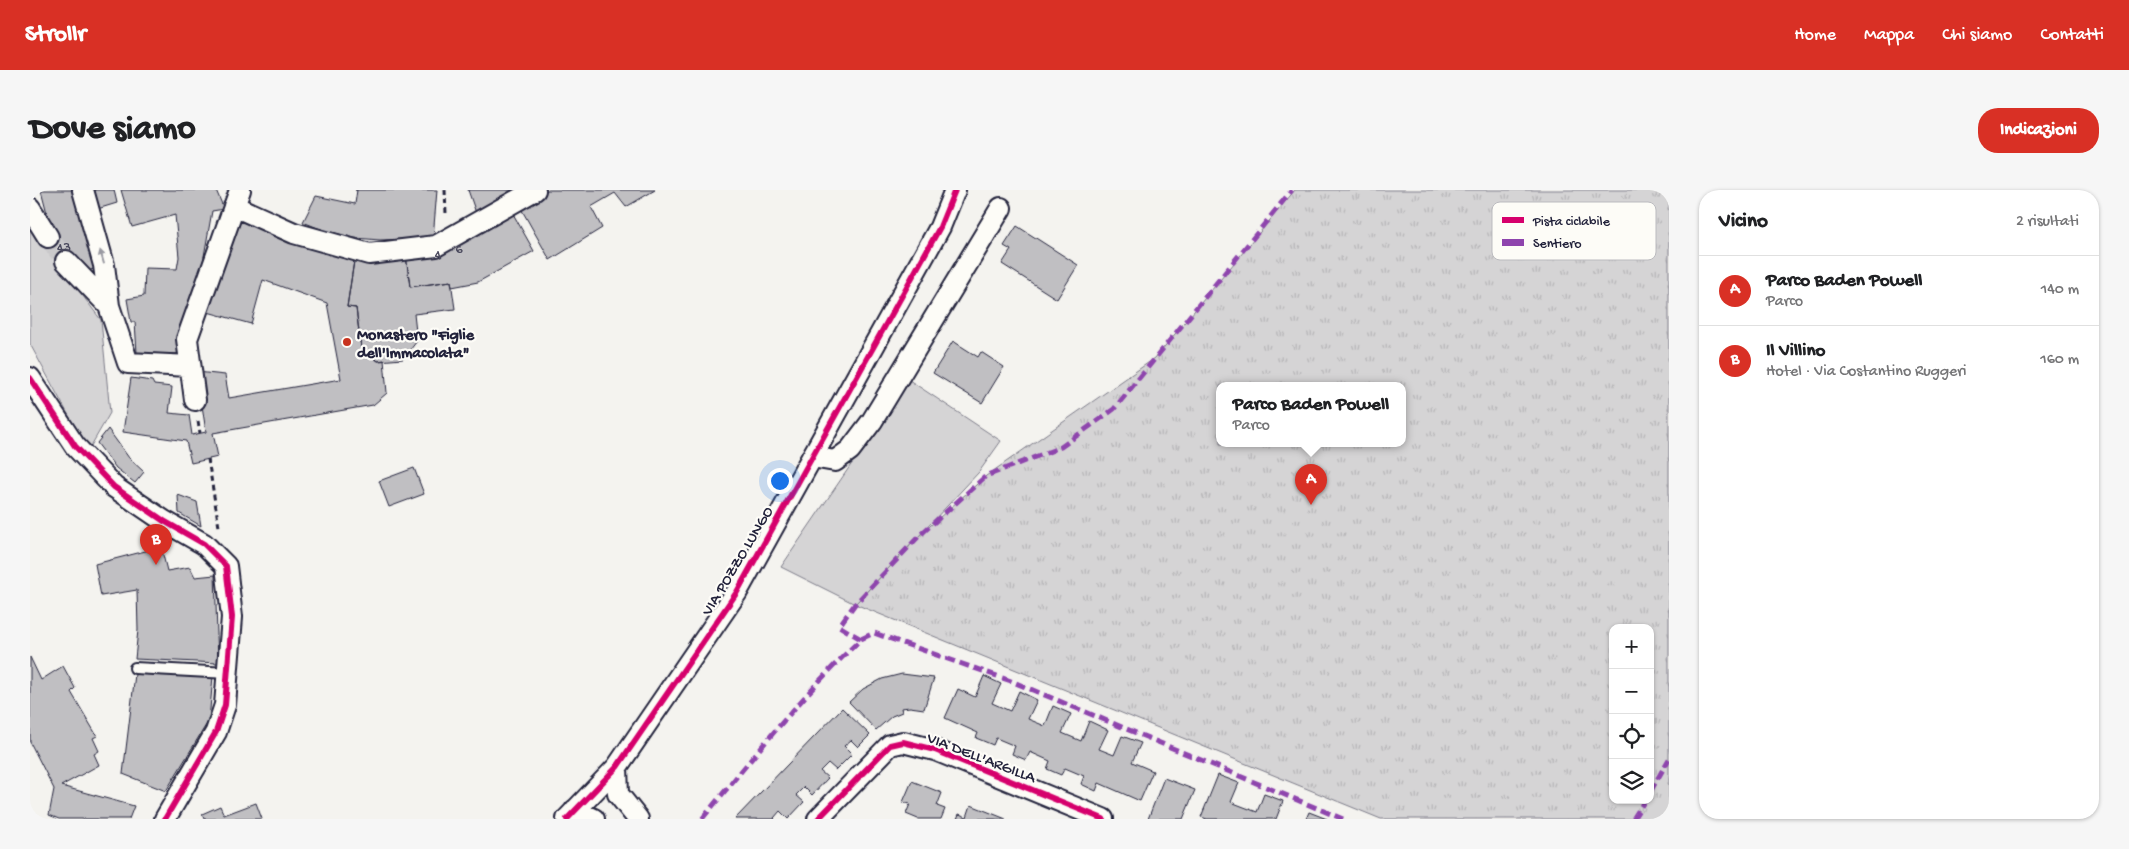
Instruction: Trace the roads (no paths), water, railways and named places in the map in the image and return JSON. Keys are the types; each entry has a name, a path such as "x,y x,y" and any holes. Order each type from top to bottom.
{"street":[{"path":"82,190 104,265 109,306 128,363 190,366"},
{"path":"195,400 187,340 237,198 294,232 369,254 436,246 535,190"},
{"name":"VIA POZZO LUNGO","path":"571,815 617,767 737,592 940,226 955,190"},
{"path":"30,208 48,237"},
{"path":"812,457 835,461 850,450 872,421 1001,208"},
{"path":"66,261 109,306"},
{"path":"30,378 74,446 114,486 164,521 204,544 226,566 232,617 225,705 216,732 165,819"},
{"name":"VIA DELL'ARGILLA","path":"818,819 890,745 903,742 935,750 1103,819"},
{"path":"617,767 618,794 638,819"},
{"path":"571,815 594,819"}],"lane":[{"path":"135,668 228,673"}],"tunnel":[{"path":"48,237 66,261"}],"place":[{"name":"Monastero \"Figlie dell'Immacolata\"","path":"347,342"},
{"name":"Parco Baden Powell","path":"1311,505"},
{"name":"Il Villino","path":"156,565"}]}
